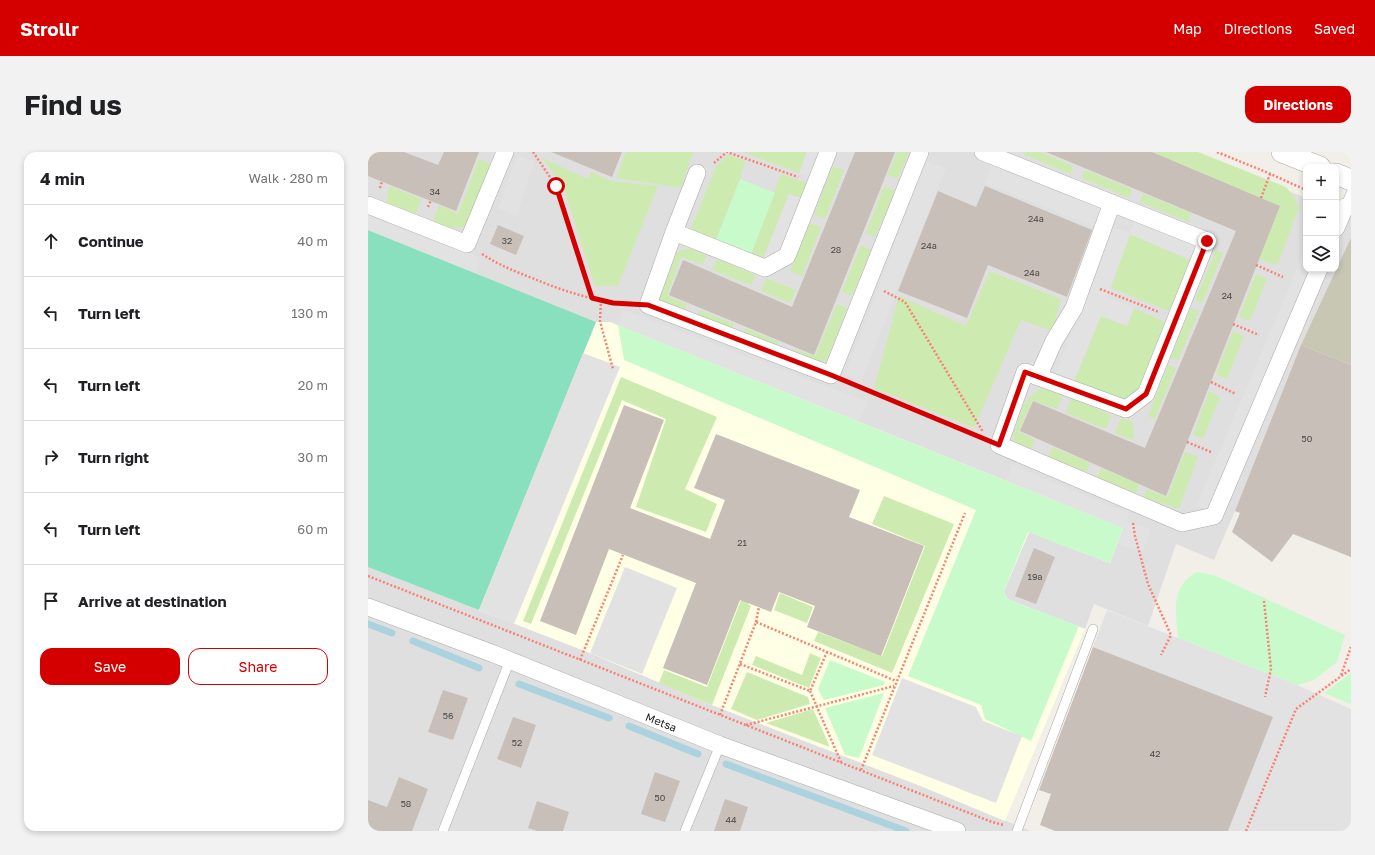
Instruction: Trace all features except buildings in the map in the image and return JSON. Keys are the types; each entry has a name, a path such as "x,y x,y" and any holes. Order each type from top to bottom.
{"street":[{"path":"368,205 468,244 506,152"},
{"path":"674,232 765,268 787,256 828,152"},
{"path":"697,173 648,305 831,375 920,152"},
{"path":"983,152 1207,241 1146,394 1126,409 1025,372 999,445 1182,523 1214,516 1318,272"},
{"path":"1282,152 1312,164"},
{"path":"1339,175 1351,180"},
{"path":"1339,221 1348,200"},
{"path":"1038,377 1054,341 1074,308 1112,203"},
{"name":"Metsa","path":"368,607 510,660 720,745 899,810 930,826 958,831"}],"lane":[{"path":"1017,830 1093,629"},
{"path":"443,831 510,660"},
{"path":"686,831 720,745"}],"path":[{"path":"533,152 556,186 592,298"},
{"path":"727,152 816,183"},
{"path":"1217,152 1303,189"},
{"path":"1261,198 1270,174"},
{"path":"468,244 497,264 560,289 613,303 648,305"},
{"path":"1256,265 1283,277"},
{"path":"831,375 988,441 905,302 868,282"},
{"path":"1083,283 1176,318"},
{"path":"601,300 600,321 614,369"},
{"path":"1233,324 1259,335"},
{"path":"1211,382 1236,394"},
{"path":"1187,442 1211,452"},
{"path":"1130,501 1135,536 1148,584 1171,635 1161,655"},
{"path":"861,770 965,513"},
{"path":"580,660 623,555"},
{"path":"368,576 992,822 1017,830"},
{"path":"1264,601 1272,669 1265,696"},
{"path":"720,715 756,622 759,607"},
{"path":"756,622 896,681"},
{"path":"1341,676 1351,647"},
{"path":"810,692 827,652"},
{"path":"740,664 810,692 841,762"},
{"path":"1246,831 1296,709 1351,669"},
{"path":"746,725 894,686"}],"shaded area":[{"path":"368,152 1191,152 1303,197 1303,272 1337,272 1214,560 1176,544 1148,626 1094,604 1085,629 1007,599 1004,591 1029,532 1110,563 1123,528 610,322 596,322 368,230"},
{"path":"807,152 824,152 813,179 799,173"},
{"path":"517,155 534,162 517,216 498,209"},
{"path":"993,160 1107,205 1098,228 985,184"},
{"path":"926,161 946,168 861,381 845,375"},
{"path":"789,194 806,200 783,255 762,262"},
{"path":"1339,212 1351,217 1351,240 1339,268"},
{"path":"368,214 481,257 475,273 368,230"},
{"path":"1135,218 1196,244 1190,260 1130,234"},
{"path":"1113,226 1130,234 1107,297 1134,308 1127,326 1101,316 1072,386 1054,378"},
{"path":"1351,238 1351,365 1301,345 1335,272 1339,272 1339,264"},
{"path":"1303,255 1303,272 1311,272 1212,512 1196,506"},
{"path":"623,310 868,402 858,421 618,325"},
{"path":"596,322 610,322 1123,528 1110,563 1029,532 1004,591 1007,599 1085,629 1005,821 918,785 712,705 590,653 479,610"},
{"path":"583,353 620,367 514,624 479,610"},
{"path":"1012,465 1129,514 1127,522 1150,529 1143,552 1118,544 1123,528 1007,481"},
{"path":"368,567 590,653 712,705 918,785 1031,831 368,831"},
{"path":"625,567 677,588 642,674 590,653"},
{"path":"1107,610 1297,685 1351,709 1351,831 1228,831 1273,717 1093,647"},
{"path":"902,678 976,707 983,721 1022,736 996,803 872,755"}],"green space":[{"path":"626,152 693,152 681,188 616,178"},
{"path":"743,152 807,152 799,173"},
{"path":"897,152 909,152 898,179 888,175"},
{"path":"1024,152 1040,152 1073,166 1070,174 1023,154"},
{"path":"1152,152 1198,152 1286,187 1295,198 1299,208 1278,263 1272,264 1259,259 1280,206"},
{"path":"729,155 745,161 740,179 714,245 689,234 716,166"},
{"path":"542,158 588,179 591,172 612,181 658,186 618,286 595,286 563,186"},
{"path":"479,159 491,164 470,225 460,228 451,228 433,223 439,205 458,214"},
{"path":"833,166 844,170 825,219 814,214"},
{"path":"1085,170 1132,189 1129,198 1082,178"},
{"path":"781,174 811,185 806,200 789,194 762,262 749,259"},
{"path":"740,179 775,193 749,259 714,245"},
{"path":"389,186 422,199 415,215 386,204"},
{"path":"884,186 895,191 875,237 866,233"},
{"path":"1143,194 1191,213 1188,222 1140,202"},
{"path":"810,223 821,227 802,276 790,271"},
{"path":"368,230 596,322 479,610 368,567"},
{"path":"1130,234 1190,260 1169,311 1111,288"},
{"path":"861,245 871,250 852,296 842,292"},
{"path":"685,249 690,249 706,255 703,265 681,257 667,296 687,304 685,310 659,300 676,254"},
{"path":"1216,250 1223,253 1202,303 1195,301"},
{"path":"717,259 756,275 751,285 712,270"},
{"path":"990,271 1061,299 1052,331 1021,320 974,428 874,388 899,296 966,326"},
{"path":"1256,274 1267,279 1250,321 1239,317"},
{"path":"766,278 796,290 790,303 761,291"},
{"path":"837,304 847,308 828,359 818,363 794,354 795,349 815,356"},
{"path":"1134,308 1169,324 1142,393 1122,404 1072,386 1101,316 1127,326"},
{"path":"1191,308 1199,311 1178,361 1170,358"},
{"path":"700,310 734,324 732,329 698,315"},
{"path":"618,325 1123,528 1110,563 1028,532 1004,591 1007,599 1079,626 1031,741 985,719 981,705 908,676 976,510 624,360"},
{"path":"745,328 779,342 777,347 743,333"},
{"path":"1233,331 1244,336 1227,379 1216,374"},
{"path":"1168,365 1176,368 1155,419 1148,416"},
{"path":"621,377 717,417 685,489 717,504 706,532 636,507 666,419 622,400 531,624 523,621"},
{"path":"1042,389 1048,389 1063,395 1057,409 1032,400 1019,432 1035,440 1031,450 1017,444 1013,436 1026,402 1030,396"},
{"path":"1209,391 1220,397 1203,439 1193,435"},
{"path":"1071,398 1111,415 1106,429 1066,413"},
{"path":"1121,418 1133,422 1134,440 1115,433"},
{"path":"1052,447 1090,463 1087,472 1048,457"},
{"path":"1185,452 1198,457 1179,509 1143,497 1146,489 1167,497"},
{"path":"1101,468 1139,484 1136,493 1097,478"},
{"path":"884,496 954,524 892,673 814,641 818,632 882,656 925,546 872,524"},
{"path":"1197,572 1216,576 1345,635 1337,662 1314,680 1297,685 1178,638 1176,609 1179,592 1182,585 1188,578"},
{"path":"747,585 754,588 748,604 751,606 712,705 659,683 664,670 707,687"},
{"path":"780,593 813,607 807,623 774,610"},
{"path":"810,653 821,658 809,688 752,665 756,656 802,675"},
{"path":"830,660 885,682 884,685 824,700 818,689"},
{"path":"747,672 808,697 810,704 757,720 731,709"},
{"path":"1351,673 1351,704 1324,693"},
{"path":"884,693 859,758 845,755 825,708"},
{"path":"813,709 830,747 766,723"}],"waterway":[{"path":"368,624 392,633"},
{"path":"413,641 479,668"},
{"path":"519,684 609,718"},
{"path":"629,726 698,754"},
{"path":"726,764 906,831"}],"route":[{"path":"556,186 592,298 613,303 648,305 831,375 999,445 1025,372 1126,409 1146,394 1207,241"}]}
